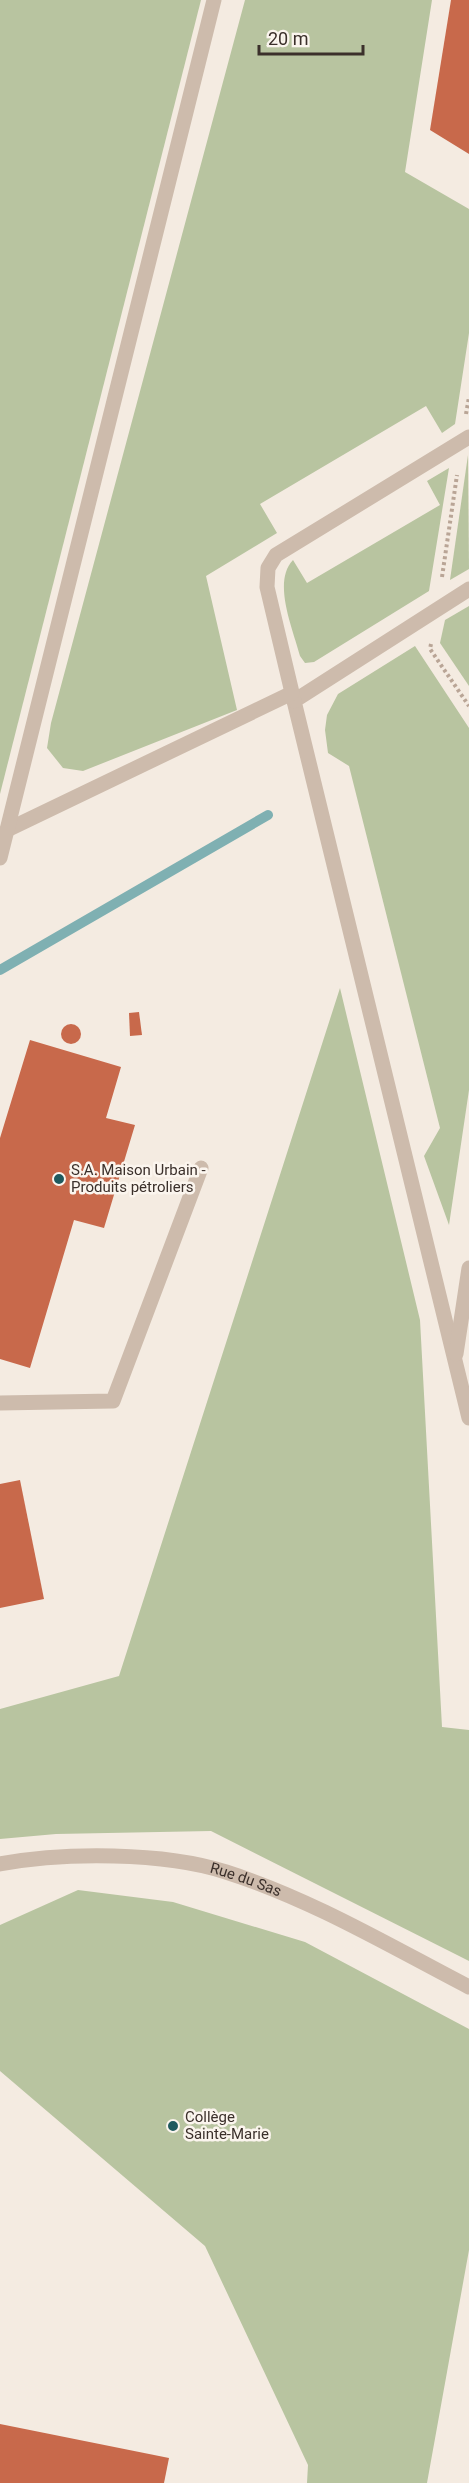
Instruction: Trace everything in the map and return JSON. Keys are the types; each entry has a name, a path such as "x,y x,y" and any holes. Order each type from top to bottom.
{"street":[{"path":"0,858 214,0"},
{"path":"466,439 276,555 268,568 267,587 455,1360 467,1400 469,1418"},
{"path":"7,830 293,697 469,589"},
{"path":"0,1403 113,1401 201,1168"},
{"path":"455,1360 469,1268"},
{"name":"Rue du Sas","path":"0,1864 21,1860 91,1855 156,1859 224,1871 284,1893 469,1987"}],"path":[{"path":"469,397 466,439 430,649 469,706"}],"green space":[{"path":"0,0 201,0 0,794"},
{"path":"245,0 432,0 405,172 469,209 469,333 455,424 442,433 426,406 260,504 277,533 206,576 237,710 83,771 63,768 47,748 51,723"},
{"path":"468,455 469,569 450,580"},
{"path":"449,468 429,591 314,662 305,663 300,656 293,633 284,593 287,569 293,560 307,583 440,505 427,481"},
{"path":"469,606 469,686 440,643 445,620"},
{"path":"415,646 469,728 469,1090 449,1225 424,1156 440,1128 349,766 328,753 325,730 327,715 338,694"},
{"path":"340,988 420,1320 442,1727 469,1730 469,1961 211,1831 56,1834 0,1839 0,1709 119,1676"},
{"path":"78,1890 173,1902 305,1942 469,2029 469,2250 427,2483 307,2483 308,2465 205,2246 0,2071 0,1925"}],"building":[{"path":"451,0 469,0 469,154 430,130"},
{"path":"139,1012 142,1035 130,1036 129,1013"},
{"path":"71,1024 78,1027 81,1034 78,1041 71,1044 64,1041 61,1034 64,1027"},
{"name":"S.A. Maison Urbain - Produits pétroliers","path":"30,1040 121,1067 106,1118 135,1125 104,1228 74,1220 30,1368 0,1359 0,1138"},
{"path":"20,1480 44,1599 0,1608 0,1484"},
{"path":"0,2424 169,2458 164,2483 0,2483"}],"waterway":[{"path":"0,970 268,815"}],"place":[{"name":"S.A. Maison Urbain - Produits pétroliers","path":"59,1179"},
{"name":"Collège Sainte-Marie","path":"173,2126"}]}
